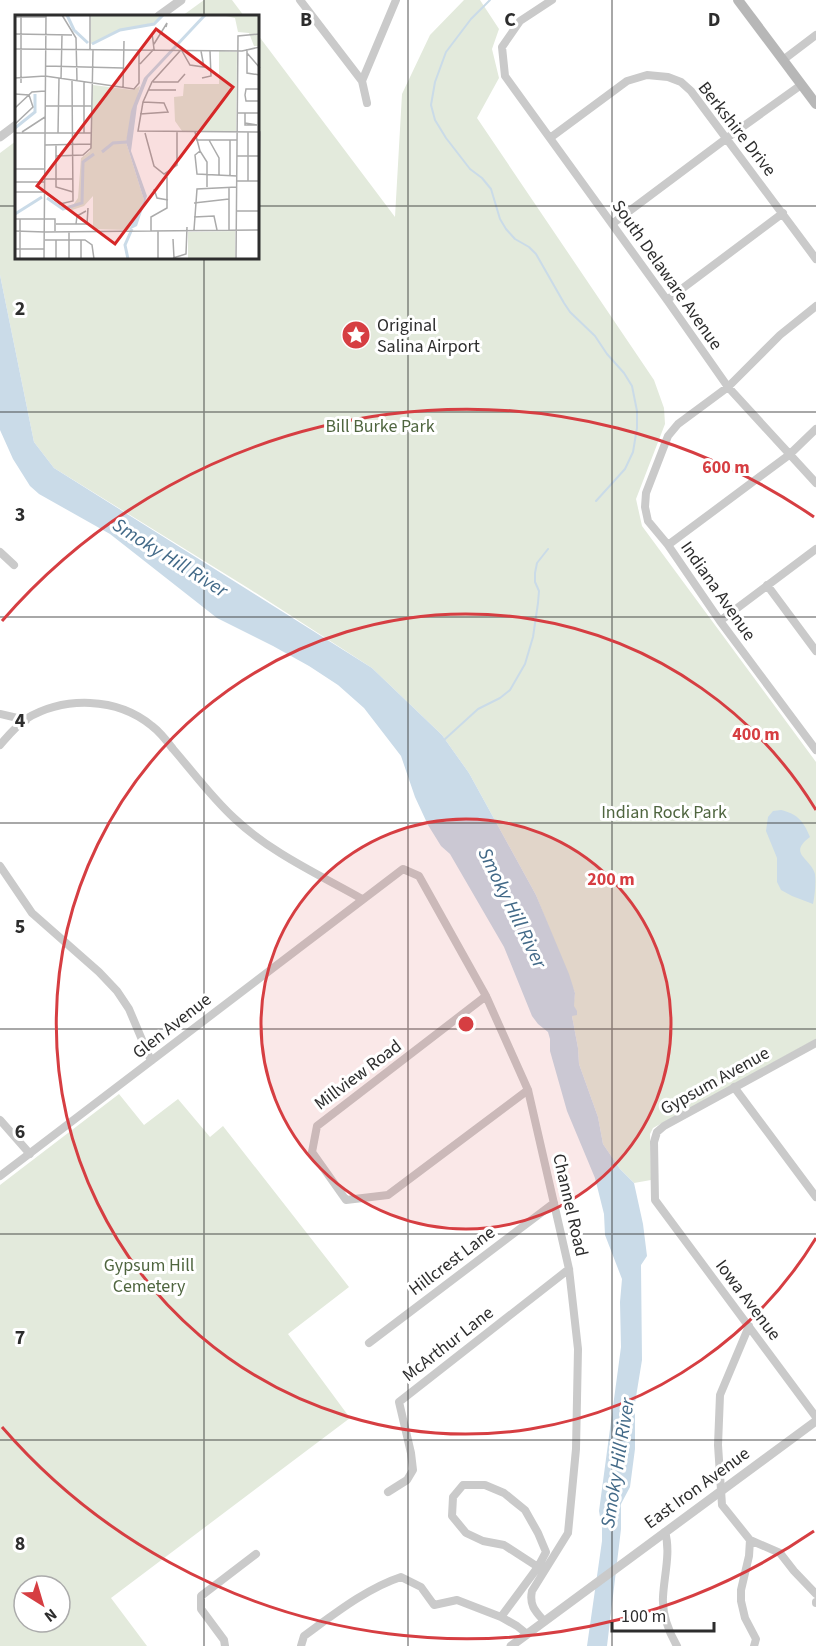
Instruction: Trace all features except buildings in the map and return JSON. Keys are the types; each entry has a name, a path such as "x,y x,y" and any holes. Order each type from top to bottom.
{"main road":[{"path":"738,0 816,104"}],"street":[{"path":"160,15 181,0"},
{"path":"300,0 362,81 367,103"},
{"path":"362,81 396,0"},
{"name":"South Delaware Avenue","path":"552,0 520,21 502,46 505,76 728,387 816,483"},
{"path":"783,60 816,35"},
{"name":"Berkshire Drive","path":"550,138 627,81 647,75 668,77 681,82 691,91 727,138 816,259"},
{"path":"612,224 801,85"},
{"path":"1,137 15,126"},
{"path":"667,300 783,213"},
{"path":"728,387 780,335 816,306"},
{"name":"Indiana Avenue","path":"728,387 678,424 668,436 646,493 645,507 648,521 668,545 720,621 816,750"},
{"path":"668,545 789,455 816,429"},
{"path":"720,621 816,549"},
{"path":"0,552 14,566"},
{"path":"767,585 816,651"},
{"path":"0,745 26,720 62,705 83,702 107,705 135,715 151,725 234,818 272,849 362,899"},
{"path":"0,714 26,720"},
{"path":"0,866 32,913 99,972 117,991 129,1009 151,1061"},
{"name":"Channel Road","path":"362,899 403,869 419,876 486,996 528,1090 569,1269 578,1349 576,1449 568,1533 530,1599 532,1607 544,1621"},
{"name":"Glen Avenue","path":"0,1176 362,899"},
{"name":"Millview Road","path":"486,996 316,1126 312,1152 346,1200 388,1195 528,1090"},
{"name":"Gypsum Avenue","path":"655,1200 654,1142 657,1132 664,1126 816,1043"},
{"path":"734,1087 816,1197"},
{"path":"0,1120 30,1154"},
{"name":"Iowa Avenue","path":"655,1200 816,1419"},
{"name":"Hillcrest Lane","path":"369,1343 554,1203"},
{"name":"McArthur Lane","path":"388,1492 407,1480 413,1470 399,1402 569,1269"},
{"path":"749,1326 720,1395 718,1445 722,1505 750,1540 780,1553 816,1594"},
{"name":"East Iron Avenue","path":"511,1646 816,1419"},
{"path":"501,1617 538,1567 546,1552 525,1510 504,1493 484,1485 463,1485 453,1497 452,1516 466,1533 483,1541 504,1545 538,1567"},
{"path":"665,1532 668,1541 662,1600 669,1633 676,1646"},
{"path":"750,1540 741,1601 745,1618 756,1639 754,1646"},
{"path":"225,1646 224,1640 201,1609 201,1596 256,1554"},
{"path":"301,1646 304,1636 332,1616 384,1583 401,1577 421,1587 434,1605 457,1600 501,1617 527,1634"}],"green space":[{"path":"204,0 232,0 243,15 183,15"},
{"name":"Bill Burke Park","path":"464,0 480,0 499,29 492,49 499,78 477,118 654,380 664,408 665,424 636,499 642,526 816,762 816,1039 653,1128 650,1134 651,1180 634,1183 620,1169 603,1144 598,1117 579,1064 572,1016 575,993 536,895 469,773 442,735 372,668 54,468 34,442 0,275 0,153 15,142 15,260 260,260 260,38 395,217 402,94 430,35"},
{"name":"Gypsum Hill Cemetery","path":"119,1094 144,1125 178,1099 210,1137 223,1126 349,1287 288,1334 350,1418 111,1598 147,1646 0,1646 0,1185"}],"water":[{"name":"Smoky Hill River","path":"0,275 34,442 54,468 372,668 442,735 469,773 536,895 575,993 574,1006 577,1015 572,1016 579,1064 598,1117 603,1144 620,1169 634,1183 647,1256 641,1265 642,1360 635,1403 635,1449 630,1487 621,1504 621,1529 607,1646 587,1646 602,1541 599,1511 621,1347 622,1279 605,1235 604,1214 595,1178 567,1111 550,1051 548,1032 532,1016 504,947 450,854 441,846 428,825 415,797 401,756 364,708 338,685 309,666 217,618 110,534 39,494 30,486 13,459 0,430"},
{"path":"781,810 800,819 810,837 803,843 800,852 815,874 813,904 781,890 777,882 777,858 766,831 768,817 773,811"}],"waterway":[{"path":"490,0 471,19 446,52 435,82 431,105 435,120 446,138 470,169 491,189 500,219 506,229 515,239 536,254 570,312 595,336 632,386 637,411 633,452 625,469 596,501"},
{"path":"444,740 478,709 510,690 525,664 533,637 538,603 539,591 535,582 535,573 537,563 548,549"}],"place":[{"name":"Original Salina Airport","path":"356,335"}],"park label":[{"name":"Indian Rock Park","path":"664,812"}]}
